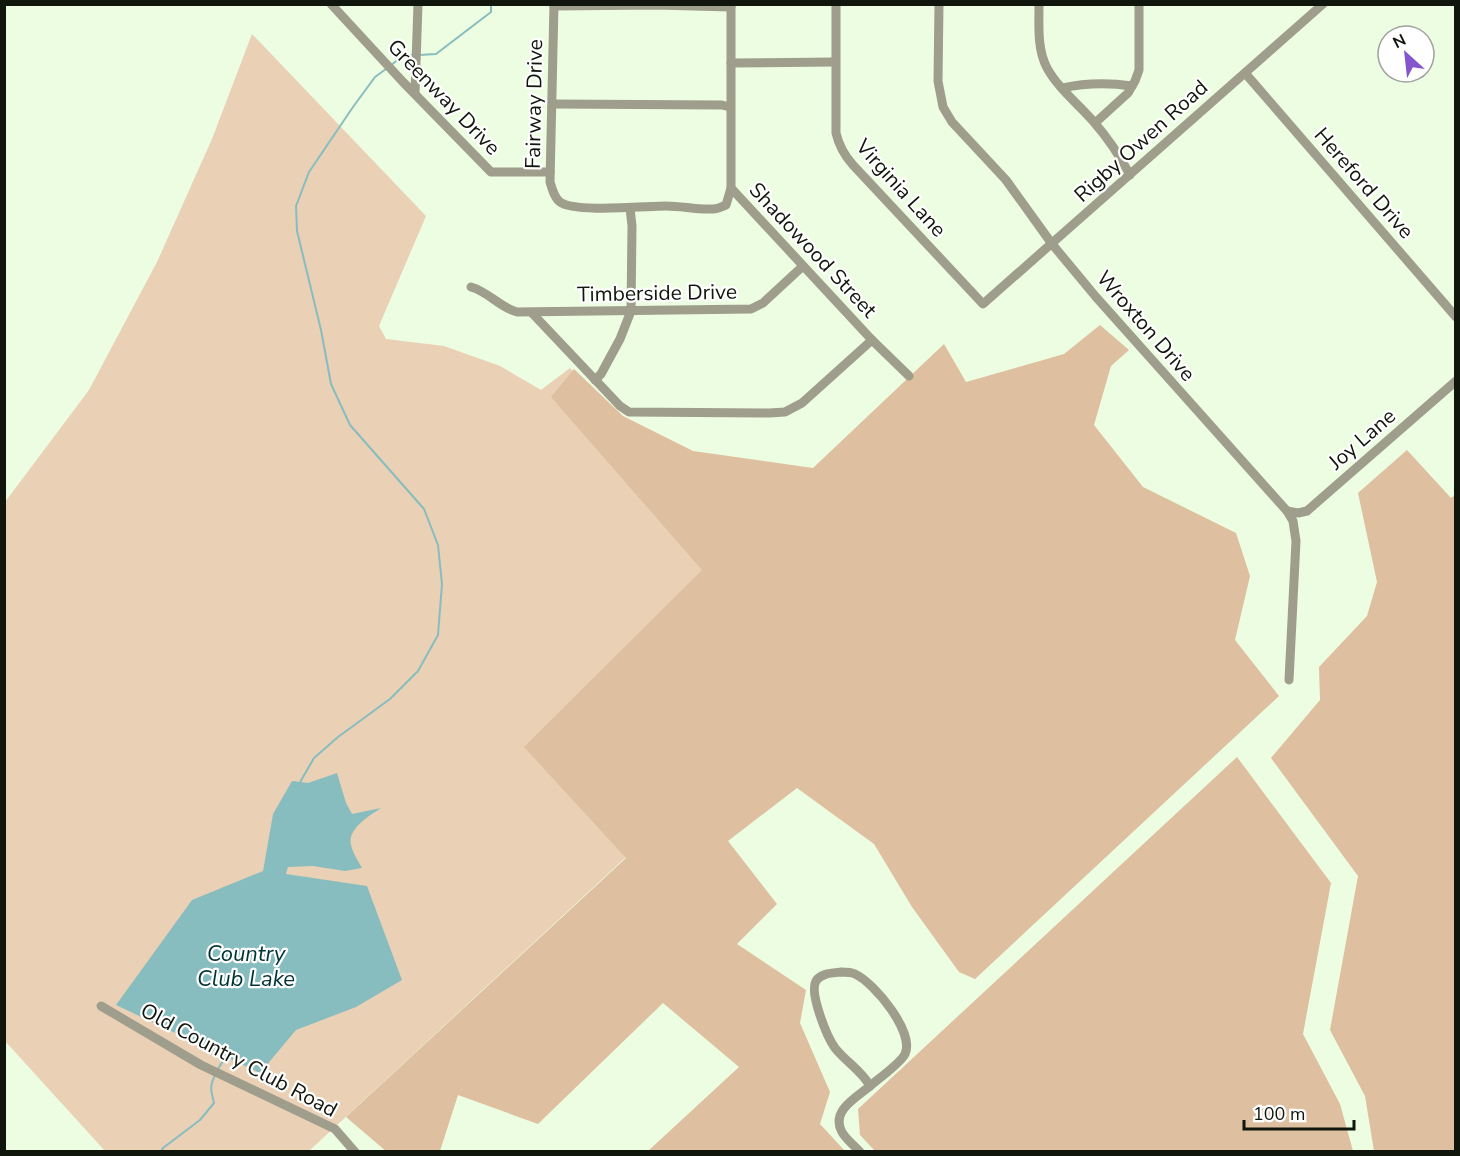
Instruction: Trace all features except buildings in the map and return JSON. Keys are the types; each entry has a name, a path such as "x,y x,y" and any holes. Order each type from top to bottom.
{"street":[{"name":"Greenway Drive","path":"332,4 403,82 491,172 550,172"},
{"path":"415,93 418,4"},
{"name":"Virginia Lane","path":"836,4 836,133 839,145 845,156 983,304"},
{"name":"Wroxton Drive","path":"939,4 938,81 943,107 952,122 1006,180 1052,244 1096,297 1287,511 1293,521 1296,542 1289,680"},
{"path":"1039,4 1039,39 1047,68 1055,80 1095,123 1130,174"},
{"path":"1095,123 1128,93 1139,70 1139,4"},
{"name":"Rigby Owen Road","path":"983,304 1323,4"},
{"path":"554,5 731,6"},
{"name":"Fairway Drive","path":"554,5 550,182 559,202 572,207 630,208"},
{"name":"Shadowood Street","path":"731,6 730,188 872,340 909,376"},
{"path":"731,63 836,62"},
{"name":"Hereford Drive","path":"1245,73 1455,316"},
{"path":"1063,88 1115,84 1132,86"},
{"path":"553,104 722,105 730,107"},
{"path":"595,380 602,374 631,311 632,226 630,208 666,206 718,208 726,205 730,188"},
{"name":"Timberside Drive","path":"471,287 479,289 507,310 517,312 751,309 763,303 803,266"},
{"path":"532,313 620,406 629,411 785,412 802,403 872,340"},
{"name":"Joy Lane","path":"1287,511 1298,513 1307,511 1455,381"},
{"path":"860,1152 841,1131 839,1119 844,1108 901,1060 906,1053 905,1037 891,1008 874,987 854,973 822,975 816,981 814,989 828,1036 834,1047 866,1078 870,1086"},
{"name":"Old Country Club Road","path":"101,1006 212,1070 335,1129 355,1152"}],"shaded area":[{"path":"252,34 426,216 379,326 386,339 444,346 500,366 541,390 570,368 742,549 626,857 309,1151 105,1151 5,1041 5,502 89,390 157,262 212,139"},
{"path":"1100,325 1129,350 1111,366 1094,425 1143,487 1236,533 1250,576 1235,640 1279,696 975,979 959,972 912,907 874,844 797,788 728,841 777,904 737,944 806,990 800,1023 830,1092 820,1124 845,1151 648,1151 739,1067 663,1003 538,1124 458,1095 440,1151 387,1152 346,1117 626,858 524,747 702,570 551,397 574,369 623,416 693,451 813,468 944,344 966,382 1064,354"},
{"path":"1407,450 1451,498 1455,495 1455,1151 1374,1151 1365,1096 1330,1030 1358,876 1271,758 1320,700 1319,667 1367,616 1377,582 1358,493"},
{"path":"1237,757 1331,883 1303,1034 1340,1104 1353,1151 875,1151 860,1135 858,1109"}],"water":[{"name":"Country Club Lake","path":"337,773 346,803 352,814 381,808 360,824 352,834 351,845 362,868 345,871 313,866 288,867 286,874 367,886 402,980 356,1007 296,1030 260,1073 116,1005 192,900 263,871 273,814 292,781 308,783"}],"waterway":[{"path":"419,55 436,54 491,12 491,4"},
{"path":"390,66 404,55 414,55"},
{"path":"299,784 314,758 338,737 390,699 418,671 438,635 442,584 438,545 424,509 350,425 331,384 321,330 297,231 296,206 309,172 375,77 386,69"},
{"path":"218,1069 226,1056"},
{"path":"161,1152 163,1148 200,1120 214,1103 211,1088 216,1074"}]}
